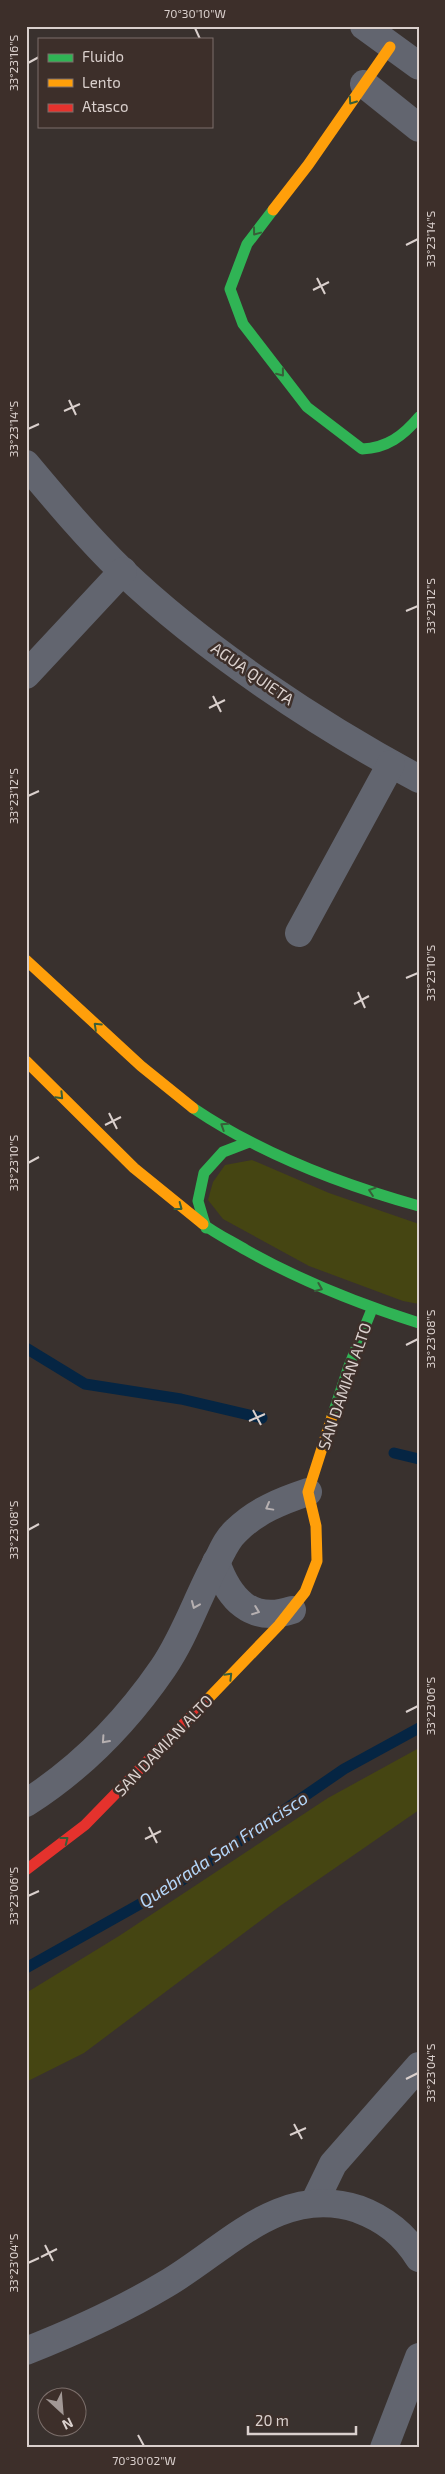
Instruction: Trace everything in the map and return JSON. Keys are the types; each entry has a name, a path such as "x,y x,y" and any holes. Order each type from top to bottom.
{"street":[{"path":"364,26 390,47 419,66"},
{"path":"390,47 308,164 247,244 230,289 243,324 307,407 362,448 379,448 406,433 419,417"},
{"path":"364,84 419,128"},
{"name":"AGUA QUIETA","path":"26,464 75,523 123,571 227,657 307,712 391,764 419,779"},
{"path":"26,675 123,571"},
{"path":"299,933 391,764"},
{"path":"26,960 140,1065 183,1100 249,1142 351,1184 419,1206"},
{"path":"26,1061 160,1192 206,1228 260,1259 315,1286 372,1308 419,1323"},
{"path":"206,1228 198,1200 204,1173 222,1152 249,1142"},
{"name":"SAN DAMIAN ALTO","path":"26,1870 85,1825 115,1796 292,1610 305,1592 317,1561 316,1526 308,1492 349,1366 372,1308"},
{"path":"26,1803 46,1791 100,1746 136,1704 170,1655 225,1544 244,1523 268,1507 308,1492"},
{"path":"216,1562 230,1590 246,1607 271,1616 292,1610"},
{"path":"314,2203 333,2164 419,2066"},
{"path":"26,2351 92,2323 141,2299 173,2280 257,2222 277,2212 314,2203 348,2206 382,2220 398,2231 419,2258"},
{"path":"384,2448 419,2357"}],"shaded area":[{"path":"252,1160 329,1193 419,1224 419,1304 403,1301 309,1266 223,1219 208,1200 213,1182 225,1165"},
{"path":"419,1748 419,1810 280,1906 84,2053 26,2082 26,1993 119,1936 328,1798"}],"waterway":[{"path":"26,1348 85,1384 181,1399 262,1418"},
{"path":"394,1453 419,1459"},
{"name":"Quebrada San Francisco","path":"26,1968 181,1881 344,1769 419,1728"}],"traffic: fast":[{"path":"273,210 247,244 230,289 243,324 307,407 362,449 379,446 394,440 419,417"},
{"path":"193,1108 246,1140 302,1166 360,1188 419,1206"},
{"path":"206,1228 198,1201 204,1173 223,1152 249,1142"},
{"path":"203,1224 246,1250 309,1282 352,1300 419,1323"},
{"path":"332,1417 349,1366 372,1309"}],"traffic: slow":[{"path":"273,210 308,165 390,47"},
{"path":"26,960 141,1066 193,1108"},
{"path":"26,1061 134,1168 203,1224"},
{"path":"205,1702 279,1625 305,1592 317,1561 316,1526 308,1492 332,1417"}],"traffic: jam":[{"path":"26,1870 85,1825 205,1702"}]}
